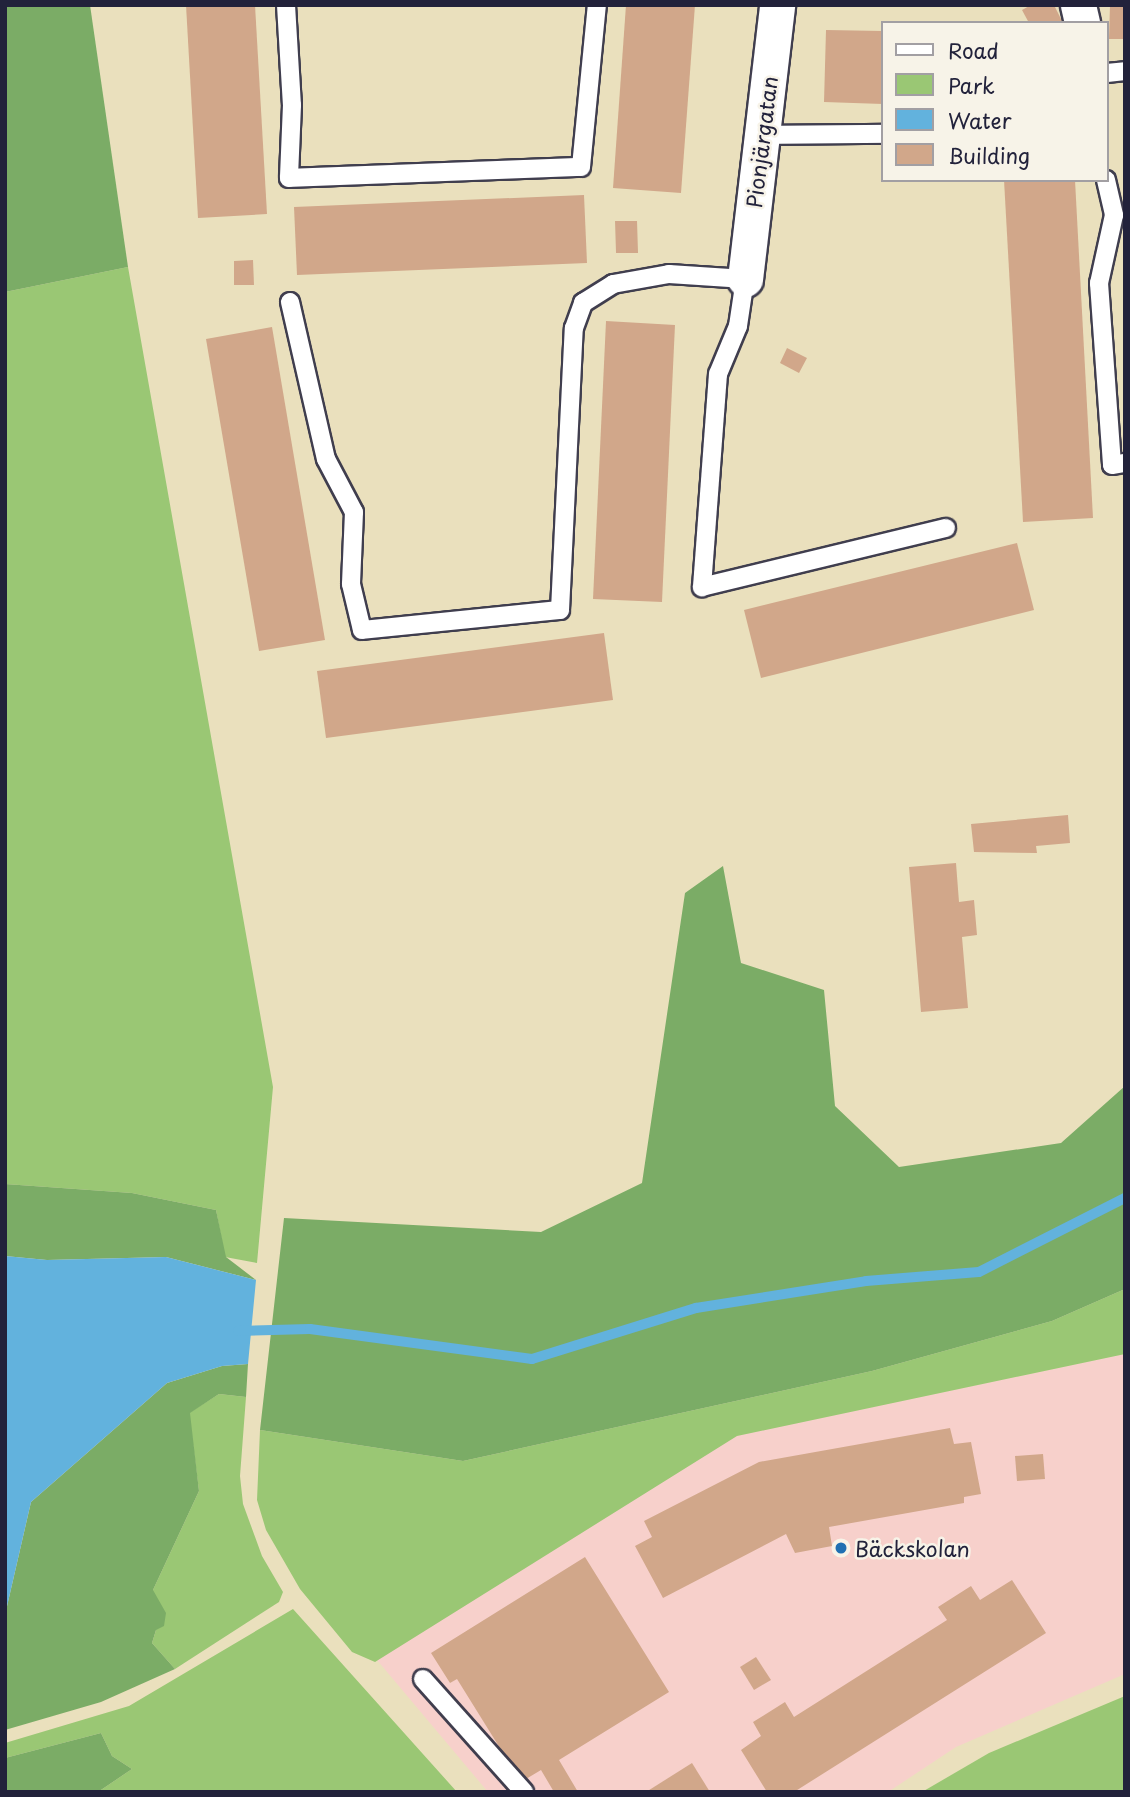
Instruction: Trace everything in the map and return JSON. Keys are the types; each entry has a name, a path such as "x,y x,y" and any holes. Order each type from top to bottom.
{"street":[{"name":"Pionjärgatan","path":"745,279 777,5"}],"lane":[{"path":"286,5 292,105 289,178 581,167 597,5"},
{"path":"762,135 881,134"},
{"path":"1106,182 1114,215 1099,283 1112,465 1125,463"},
{"path":"290,302 326,459 354,512 351,584 362,630 560,610 574,328 583,303 612,284 669,274 745,279 738,326 718,374 702,587 946,528"},
{"path":"423,1679 524,1792"}],"shaded area":[{"name":"Bäckskolan","path":"1125,1354 1125,1674 956,1747 888,1792 488,1792 377,1660 736,1436"}],"green space":[{"path":"5,5 90,5 128,267 5,292"},
{"path":"128,267 273,1087 257,1263 225,1257 216,1210 132,1193 5,1184 5,292"},
{"path":"723,866 741,963 824,990 835,1106 899,1167 1061,1143 1125,1086 1125,1289 1052,1321 872,1371 463,1461 260,1430 284,1218 541,1232 642,1183 685,893"},
{"path":"5,1184 132,1193 216,1210 226,1257 256,1280 166,1257 47,1260 5,1256"},
{"path":"1125,1289 1125,1354 737,1436 375,1662 352,1652 300,1589 266,1530 257,1500 260,1430 463,1461 872,1371 1052,1321"},
{"path":"248,1364 246,1397 219,1394 190,1413 199,1491 153,1590 166,1613 164,1626 156,1630 152,1643 175,1669 101,1702 5,1730 5,1615 31,1502 167,1383 222,1366"},
{"path":"219,1394 246,1397 240,1476 243,1504 262,1556 283,1592 279,1602 175,1669 152,1643 156,1630 153,1590 199,1491 189,1413"},
{"path":"293,1609 457,1792 98,1792 132,1769 112,1756 101,1733 5,1758 5,1743 129,1706"},
{"path":"1125,1696 1125,1792 922,1792 989,1753"},
{"path":"101,1733 112,1756 132,1769 98,1792 5,1792 5,1758"}],"water":[{"path":"5,1256 47,1260 166,1257 256,1280 248,1364 222,1366 167,1383 31,1502 5,1615"}],"building":[{"path":"186,5 255,5 267,214 198,218"},
{"path":"626,5 695,5 681,193 613,188"},
{"path":"1031,5 1054,5 1062,21 1028,21 1022,10"},
{"path":"1110,5 1125,5 1125,39 1109,39"},
{"path":"826,30 881,31 881,104 824,102"},
{"path":"1004,182 1075,182 1093,518 1023,522"},
{"path":"584,195 587,263 297,275 294,207"},
{"path":"615,221 637,221 638,253 616,253"},
{"path":"253,260 254,285 234,285 234,261"},
{"path":"606,321 675,325 662,602 593,599"},
{"path":"272,327 325,640 259,651 206,339"},
{"path":"787,348 807,358 799,373 780,363"},
{"path":"1017,543 1034,610 761,678 744,610"},
{"path":"604,633 613,700 326,738 317,671"},
{"path":"1068,815 1070,843 1036,846 1037,853 974,852 971,824"},
{"path":"956,863 959,902 974,900 977,935 962,937 968,1008 921,1012 909,867"},
{"path":"950,1428 954,1444 971,1442 981,1494 964,1497 964,1503 829,1527 832,1546 795,1553 786,1534 663,1598 635,1546 652,1537 644,1521 759,1462"},
{"path":"1043,1454 1045,1479 1017,1481 1015,1456"},
{"path":"585,1557 669,1692 559,1760 578,1792 554,1792 541,1770 521,1782 457,1679 450,1683 431,1653"},
{"path":"1012,1580 1046,1633 794,1792 767,1792 741,1750 761,1736 753,1722 785,1702 794,1717 947,1620 938,1607 971,1586 980,1600"},
{"path":"756,1657 771,1680 754,1690 740,1667"},
{"path":"692,1763 710,1792 646,1792"}],"waterway":[{"path":"238,1331 310,1329 532,1359 696,1308 866,1281 979,1272 1125,1198"}],"place":[{"name":"Bäckskolan","path":"841,1548"}]}
